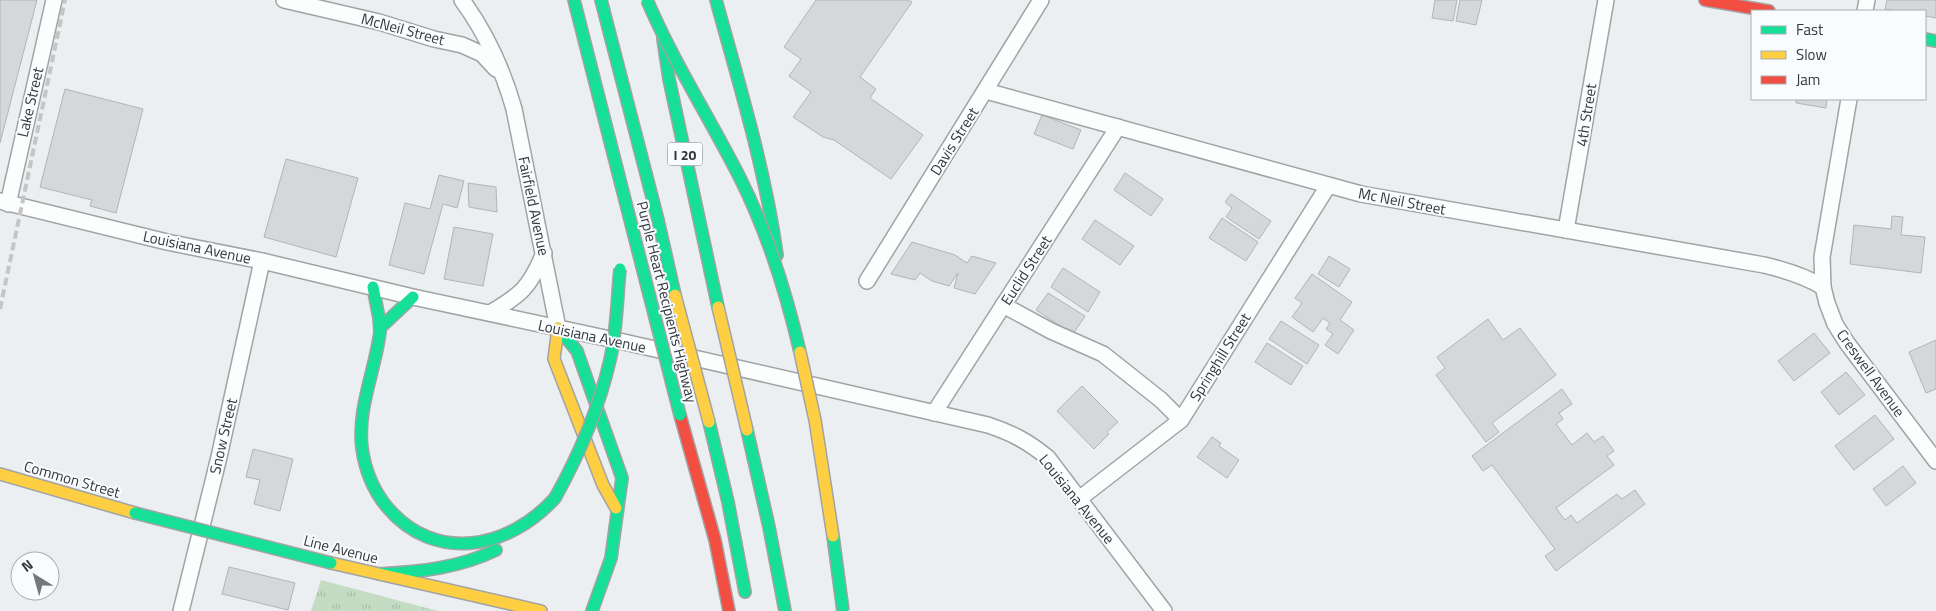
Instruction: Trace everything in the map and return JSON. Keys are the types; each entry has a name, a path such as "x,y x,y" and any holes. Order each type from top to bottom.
{"main road":[{"name":"Purple Heart Recipients Highway","path":"574,0 648,294 716,540 729,611"},
{"path":"601,0 709,422 728,502 746,599"},
{"path":"647,0 684,78 739,177 765,236 778,274 795,328 812,398 843,611"},
{"name":"I 20","path":"657,0 668,79 785,607"},
{"path":"716,0 763,175 776,242 778,274"},
{"path":"1704,0 1763,10"},
{"path":"595,78 614,204"},
{"path":"379,574 412,573 466,562 488,554 518,534 545,510 555,498 569,474 600,395 610,358 620,264"},
{"path":"373,287 380,328 362,419 361,440 362,455 368,475 386,506 402,522 420,534 456,544 477,543 504,536 517,530 545,510"},
{"path":"380,328 413,297"},
{"name":"Fairfield Avenue","path":"558,328 554,359 603,485 616,508"},
{"name":"Fairfield Avenue","path":"558,328 577,351 622,478 610,558 592,611"},
{"name":"Common Street","path":"0,474 136,513"},
{"name":"Line Avenue","path":"136,513 331,563 540,611"}],"street":[{"name":"Lake Street","path":"4,202 54,0"},
{"name":"McNeil Street","path":"284,0 379,22 473,49 493,64 507,84"},
{"path":"462,0 480,24 507,84"},
{"name":"Davis Street","path":"867,281 1041,0"},
{"name":"4th Street","path":"1566,230 1606,0"},
{"name":"Fairfield Avenue","path":"507,84 514,109 558,328"},
{"name":"Mc Neil Street","path":"986,91 1328,186 1387,199 1764,265 1812,280 1823,287"},
{"name":"Creswell Avenue","path":"1849,100 1823,249 1823,287 1835,324 1846,343 1936,461"},
{"name":"Euclid Street","path":"934,413 1118,127"},
{"name":"Springhill Street","path":"1080,499 1181,420 1328,186"},
{"name":"Louisiana Avenue","path":"4,202 167,242 262,261 413,297 934,413 1010,432 1048,458 1164,611"},
{"path":"490,313 524,290 537,271 544,253"},
{"name":"Snow Street","path":"181,611 219,457 262,261"},
{"path":"1003,305 1050,331 1102,354 1161,400 1181,420"}],"green space":[{"path":"321,580 438,611 311,611"}],"building":[{"path":"0,0 37,0 0,143"},
{"path":"816,0 908,0 912,2 860,77 876,89 870,98 923,135 891,179 834,140 823,137 793,117 811,92 789,76 801,59 784,47"},
{"path":"1435,0 1457,0 1453,21 1432,18"},
{"path":"1460,0 1482,0 1476,25 1456,21"},
{"path":"1887,0 1936,0 1936,18 1926,16 1926,10 1885,9"},
{"path":"65,89 143,109 116,213 90,206 92,200 40,187"},
{"path":"1796,100 1827,100 1826,108 1796,103"},
{"path":"1042,115 1081,130 1073,149 1034,134"},
{"path":"286,159 358,178 336,257 264,237"},
{"path":"1125,173 1163,199 1151,216 1114,190"},
{"path":"439,175 464,181 457,208 443,204 424,274 389,265 405,203 430,209"},
{"path":"468,183 496,187 497,212 469,207"},
{"path":"1231,194 1271,221 1259,239 1226,217 1232,208 1225,202"},
{"path":"1892,216 1903,217 1901,235 1925,237 1921,273 1850,264 1854,225 1891,229"},
{"path":"1222,218 1258,242 1246,261 1209,238"},
{"path":"1095,220 1134,246 1120,265 1082,239"},
{"path":"454,227 493,234 483,286 444,279"},
{"path":"912,242 955,255 967,263 972,256 996,263 975,294 954,288 958,273 949,286 932,281 920,273 915,280 891,274"},
{"path":"1329,256 1350,269 1339,287 1318,274"},
{"path":"1063,268 1100,292 1088,312 1051,287"},
{"path":"1312,274 1352,302 1340,320 1354,330 1338,354 1325,345 1333,334 1326,329 1330,323 1323,318 1313,332 1292,317 1302,303 1295,298"},
{"path":"1048,293 1085,316 1073,334 1036,310"},
{"path":"1488,319 1503,340 1520,328 1556,375 1492,423 1499,432 1486,442 1436,375 1445,368 1437,357"},
{"path":"1281,321 1319,345 1307,364 1269,339"},
{"path":"1814,333 1830,353 1794,381 1778,361"},
{"path":"1936,340 1936,389 1926,393 1909,352"},
{"path":"1267,343 1303,366 1291,385 1255,362"},
{"path":"1846,372 1865,395 1839,415 1821,392"},
{"path":"1082,386 1118,422 1107,432 1109,434 1094,449 1057,411"},
{"path":"1562,389 1572,404 1559,413 1563,419 1556,424 1572,445 1587,433 1594,442 1603,436 1614,451 1607,456 1614,465 1556,508 1565,520 1571,515 1577,523 1617,494 1622,499 1635,490 1645,504 1556,571 1545,556 1555,549 1492,465 1483,471 1472,456"},
{"path":"1875,415 1894,439 1854,470 1835,446"},
{"path":"1212,437 1221,443 1219,446 1239,460 1227,478 1197,457"},
{"path":"253,449 293,459 280,511 254,504 260,480 246,477"},
{"path":"1903,466 1916,483 1886,506 1873,489"},
{"path":"229,567 295,583 288,610 222,594"}],"railway":[{"path":"0,309 65,0"}],"traffic: fast":[{"path":"574,0 649,294"},
{"path":"601,0 658,220 675,295"},
{"path":"647,0 668,45 728,154 749,197 775,262 800,352"},
{"path":"716,0 766,190 777,255"},
{"path":"663,39 669,79 718,307"},
{"path":"1926,39 1936,41"},
{"path":"555,498 572,465 600,396 614,337 620,269"},
{"path":"373,287 380,332 364,404 361,433 365,464 370,479 387,507 406,525 427,537 449,543 472,543 494,538 516,529 537,515 555,498"},
{"path":"649,294 680,415"},
{"path":"380,328 413,297"},
{"path":"558,328 577,351 622,478 611,558 592,611"},
{"path":"709,422 728,502 745,592"},
{"path":"747,430 769,527 785,611"},
{"path":"135,513 331,563"},
{"path":"833,536 843,611"},
{"path":"379,574 409,572 454,565 496,550"}],"traffic: slow":[{"path":"675,295 709,422"},
{"path":"718,307 747,430"},
{"path":"558,328 554,359 603,485 616,508"},
{"path":"800,352 815,420 833,536"},
{"path":"0,474 135,513"},
{"path":"331,563 541,611"}],"traffic: jam":[{"path":"1705,0 1763,10"},
{"path":"680,415 715,540 729,611"}]}
